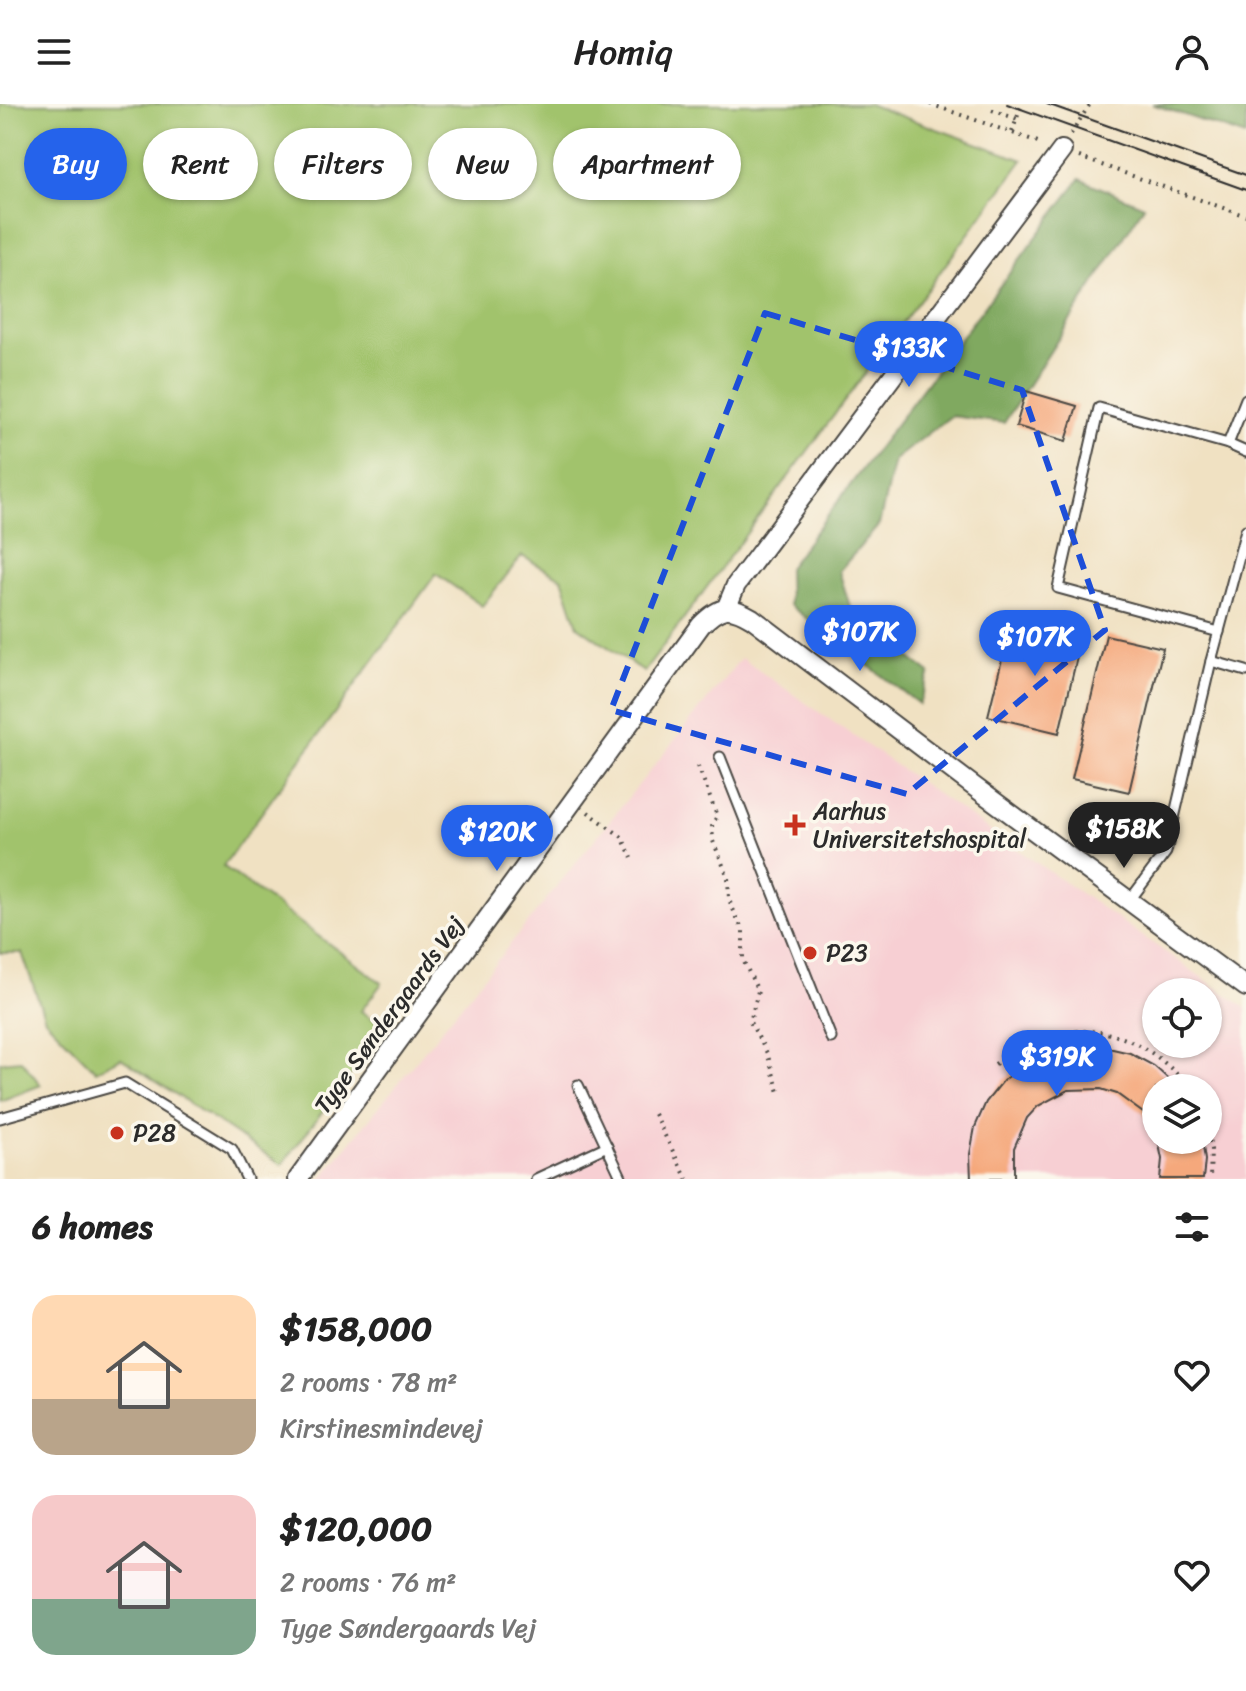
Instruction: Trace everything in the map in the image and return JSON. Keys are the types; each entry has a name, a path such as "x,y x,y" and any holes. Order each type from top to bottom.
{"street":[{"name":"Tyge Søndergaards Vej","path":"298,1179 701,625 715,612 726,609 736,585 1062,150"},
{"path":"726,609 737,609 752,618 1246,987"}],"lane":[{"path":"1228,444 1246,399"},
{"path":"1219,632 1058,588 1099,408 1228,444 1246,452"},
{"path":"1130,900 1166,852 1246,530"},
{"path":"1211,661 1246,671"},
{"path":"720,757 831,1038"},
{"path":"0,1118 125,1083 232,1149 247,1179"},
{"path":"578,1085 622,1179"},
{"path":"537,1179 607,1146"}],"path":[{"path":"930,104 1246,216"},
{"path":"1012,133 1022,104"},
{"path":"1062,150 1090,104"},
{"path":"992,110 1017,119"},
{"path":"698,766 717,816 712,825 713,841 728,877 729,900 743,931 743,960 758,991 750,1022 767,1053 779,1092"},
{"path":"592,816 622,837 632,858"},
{"path":"995,1064 1021,1046 1051,1034 1093,1032 1114,1035 1144,1047 1178,1074"},
{"path":"654,1114 687,1179"},
{"path":"1210,1179 1211,1154"}],"highlighted area":[{"path":"765,313 1022,390 1105,630 907,794 611,710"}],"shaded area":[{"name":"Aarhus Universitetshospital","path":"741,658 1203,978 1142,978 1142,1058 1222,1058 1222,991 1246,1008 1246,1179 321,1179"}],"green space":[{"path":"0,104 868,104 1023,160 644,672 578,626 562,578 522,556 482,606 436,574 223,866 382,983 361,1011 386,1028 282,1165 121,1058 96,1071 45,1019 22,953 0,953"},
{"path":"1152,104 1246,104 1246,136"},
{"path":"1080,179 1144,206 1004,423 951,416 894,460 879,525 839,571 852,613 930,673 919,704 789,605 788,568"},
{"path":"21,1060 41,1085 0,1101 0,1062"}],"building":[{"path":"1026,391 1077,406 1066,441 1016,426"},
{"path":"1011,623 1081,640 1059,733 988,716"},
{"path":"1106,635 1163,648 1129,792 1072,779"},
{"path":"1076,1046 1104,1047 1130,1053 1163,1074 1142,1074 1142,1112 1117,1094 1101,1089 1068,1090 1038,1106 1027,1118 1014,1148 1014,1179 971,1179 970,1154 975,1127 986,1102 1003,1081 1025,1063 1049,1052"},
{"path":"1161,1154 1204,1154 1203,1179 1160,1179"}],"tram line":[{"path":"1007,104 1246,190"},
{"path":"1047,104 1246,175"}],"place":[{"name":"Aarhus Universitetshospital","path":"795,825"},
{"name":"P23","path":"810,953"},
{"name":"P28","path":"117,1133"}]}
